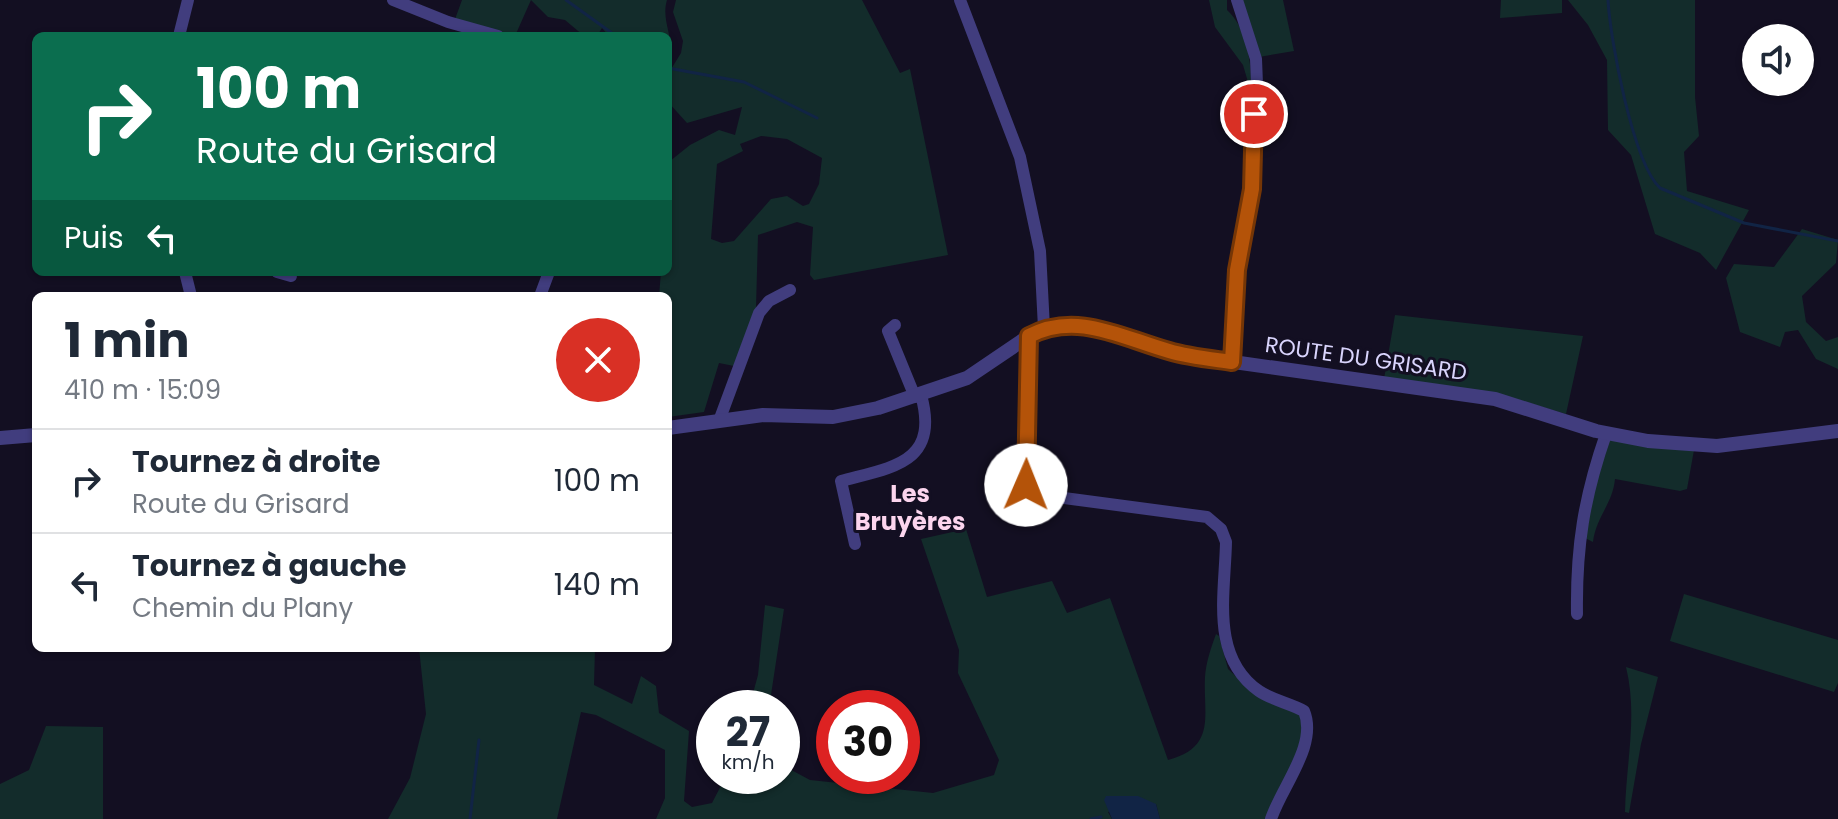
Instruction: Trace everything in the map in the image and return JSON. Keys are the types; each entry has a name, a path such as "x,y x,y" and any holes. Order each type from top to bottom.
{"street":[{"path":"180,32 188,0"},
{"path":"393,0 448,22 484,32"},
{"path":"960,0 1020,157 1040,251 1044,328"},
{"path":"1232,362 1237,270 1252,189 1252,125 1257,84 1256,59 1237,0"},
{"path":"719,421 759,313 769,301 790,290"},
{"name":"ROUTE DU GRISARD","path":"672,427 763,415 833,417 918,396 967,378 1044,328 1072,324 1090,326 1173,352 1495,399 1606,434 1717,446 1838,431"},
{"path":"855,544 841,481 896,467 913,456 926,431 918,396 888,331 895,325"},
{"path":"1029,336 1026,485 1034,494 1207,517 1221,529 1226,542 1227,653 1244,680 1271,698 1304,711 1309,723 1307,736 1271,819"},
{"path":"1577,614 1576,561 1582,513 1606,434"},
{"path":"0,438 32,435"}],"green space":[{"path":"462,0 531,0 517,32 498,32 454,22"},
{"path":"531,0 667,0 668,32 606,32 602,28 600,32 579,32 565,20 548,17"},
{"path":"676,0 862,0 900,73 910,69 948,255 814,280 810,275 813,227 797,222 758,235 756,308 734,366 719,363 704,412 672,416 672,292 659,292 661,276 672,276 672,159 690,145 719,130 735,135 742,107 687,123 672,106 672,68 681,53 683,41 673,12","holes":["761,136 787,139 822,158 819,184 809,204 803,206 787,196 771,199 734,241 722,243 711,239 717,164 743,151 740,144"]},
{"path":"1209,0 1227,0 1227,10 1246,43 1251,71 1248,82 1243,65 1215,27"},
{"path":"1240,0 1283,0 1294,51 1259,57"},
{"path":"1501,0 1562,0 1562,13 1500,18"},
{"path":"1568,0 1695,0 1695,97 1699,136 1684,152 1687,191 1749,210 1716,270 1700,253 1655,234 1631,155 1608,130 1607,60 1588,25"},
{"path":"1802,229 1838,240 1836,263 1802,296 1806,322 1826,341 1838,337 1838,369 1816,359 1798,330 1785,332 1780,347 1740,332 1726,278 1734,264 1774,267"},
{"path":"1395,315 1583,336 1566,414 1496,393 1384,379"},
{"path":"1610,439 1694,450 1687,489 1680,491 1615,479 1593,542 1581,536"},
{"path":"966,529 987,597 1052,581 1067,613 1110,598 1168,760 1184,754 1201,738 1205,717 1206,666 1216,634 1228,669 1243,683 1302,716 1304,735 1269,819 1160,819 1156,804 1108,812 1112,819 656,819 665,798 665,750 596,715 581,712 557,819 388,819 410,778 426,714 419,652 595,652 594,685 632,704 641,676 656,686 659,713 689,731 684,801 692,807 712,803 717,794 800,794 800,775 816,781 816,794 933,793 994,775 999,760 958,673 959,650 921,539"},
{"path":"1684,594 1838,640 1838,683 1834,692 1670,641"},
{"path":"765,605 784,609 772,690 754,690"},
{"path":"1626,667 1658,677 1641,744 1629,813 1625,812 1631,703"},
{"path":"46,726 103,727 103,819 0,819 0,784 29,770"}],"water":[{"path":"1106,796 1138,796 1156,804 1160,819 1112,819 1104,800"}],"waterway":[{"path":"566,0 610,32"},
{"path":"1608,0 1618,70 1632,128 1650,174 1660,188 1744,223 1838,241"},
{"path":"672,69 744,82 817,118"},
{"path":"470,819 479,740"},
{"path":"1091,819 1101,817"}],"district":[{"name":"Les Bruyères","path":"910,508"}],"route":[{"path":"1026,485 1029,336 1060,324 1090,326 1173,352 1232,362 1237,270 1252,189 1254,114"}]}
